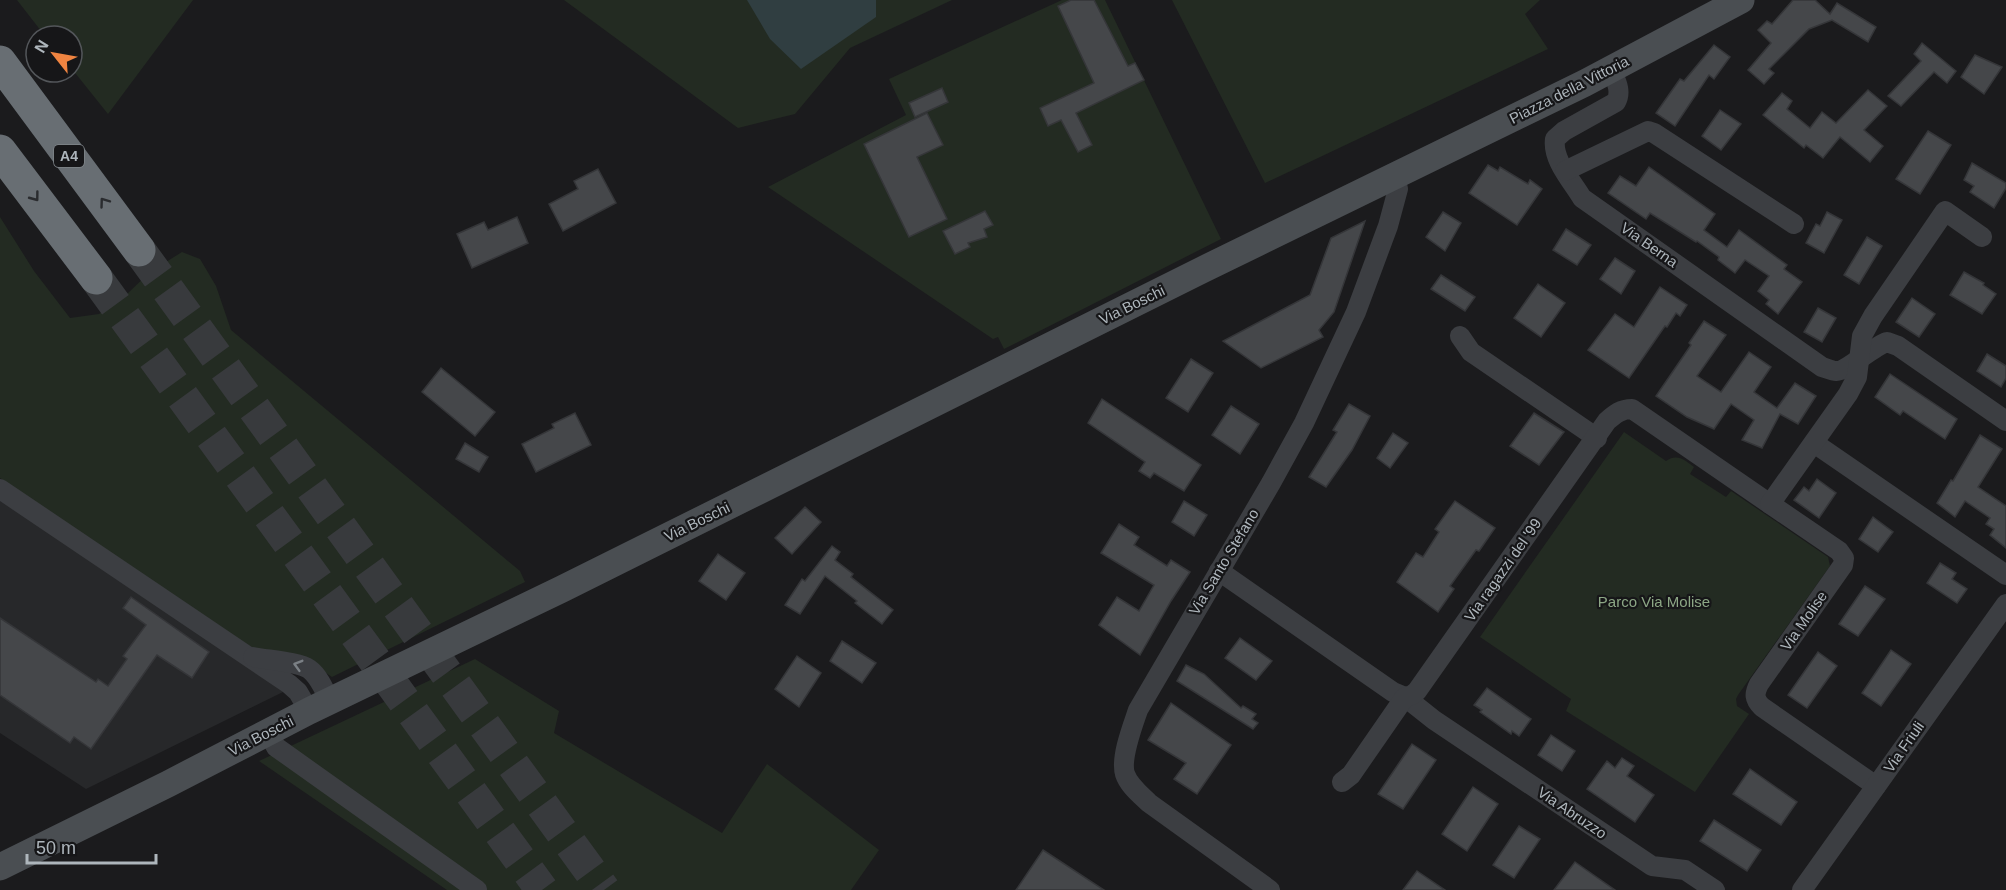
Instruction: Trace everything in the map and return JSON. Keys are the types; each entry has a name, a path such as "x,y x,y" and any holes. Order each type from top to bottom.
{"highway":[{"name":"A4","path":"0,62 139,249"},
{"path":"0,151 96,278"}],"main road":[{"name":"Piazza della Vittoria","path":"1395,177 1611,69 1741,0"},
{"name":"Via Boschi","path":"0,867 320,706 562,589 1202,270 1395,177"}],"street":[{"name":"Via Berna","path":"1611,69 1620,96 1616,102 1564,131 1555,139 1556,153 1582,198 1822,367 1837,371 1846,369 1876,345 1887,342 1898,346 2006,421"},
{"path":"1565,171 1648,131 1730,181 1794,224"},
{"name":"Via Santo Stefano","path":"1270,890 1149,803 1135,789 1125,773 1126,746 1137,710 1305,423 1356,312 1388,226 1398,189 1395,177"},
{"path":"1770,504 1814,443 1857,377 1862,336 1873,316 1945,211 1982,237"},
{"path":"1460,336 1472,352 1597,438"},
{"name":"Via ragazzi del '99","path":"1342,782 1351,775 1405,697 1417,691 1607,422 1617,412 1632,409 1641,414 1770,504"},
{"path":"1814,443 2006,575"},
{"path":"0,489 320,706"},
{"name":"Via Molise","path":"1770,504 1839,551 1844,558 1844,566 1759,684 1755,692 1755,699 1762,707 1876,786"},
{"path":"1219,571 1393,692 1405,697"},
{"name":"Via Friuli","path":"1802,890 2006,604"},
{"name":"Via Abruzzo","path":"1405,697 1434,720 1652,866 1684,870 1715,890"},
{"path":"268,732 276,747 477,890"}],"shaded area":[{"path":"747,0 876,0 876,17 801,69 770,39"},
{"path":"0,497 285,691 86,789 0,733"}],"green space":[{"path":"17,0 193,0 108,114 84,84 84,24 36,24"},
{"path":"564,0 952,0 850,48 795,114 738,128"},
{"path":"1062,0 1105,0 1221,239 1004,349 998,337 993,339 768,187 906,115 889,79"},
{"path":"1172,0 1540,0 1525,14 1548,49 1265,183"},
{"path":"0,217 34,271 70,318 99,314 126,295 150,272 182,252 200,259 216,286 231,330 520,571 525,582 332,677 301,656 251,647 0,478"},
{"name":"Parco Via Molise","path":"1624,432 1666,461 1681,458 1694,467 1690,474 1726,497 1731,491 1828,557 1830,566 1738,695 1737,706 1749,714 1695,792 1566,711 1571,699 1480,637"},
{"path":"475,659 559,711 554,733 722,833 767,764 879,850 851,890 447,890 259,761"}],"building":[{"path":"1071,0 1094,0 1128,66 1135,63 1144,80 1076,113 1092,145 1078,152 1061,120 1048,126 1040,108 1094,83 1058,6"},
{"path":"1793,0 1815,0 1830,14 1837,3 1876,27 1868,42 1832,20 1809,29 1769,69 1774,73 1764,84 1748,70 1771,43 1758,30 1767,21 1772,24"},
{"path":"1922,43 1956,71 1947,83 1934,72 1901,106 1888,96 1921,61 1914,54"},
{"path":"1714,45 1730,57 1714,79 1709,75 1675,126 1656,113 1680,79 1684,81"},
{"path":"1975,55 2002,67 1984,94 1961,77"},
{"path":"942,88 948,102 915,117 909,103"},
{"path":"1868,90 1887,106 1864,130 1883,146 1870,162 1840,137 1823,158 1806,145 1804,148 1763,115 1782,93 1792,101 1787,109 1810,128 1822,112 1836,123"},
{"path":"1720,110 1741,124 1721,150 1702,136"},
{"path":"927,113 943,145 917,157 947,219 909,237 864,144"},
{"path":"1928,131 1951,145 1920,194 1896,179"},
{"path":"1972,163 2006,183 2006,188 1994,208 1970,192 1974,186 1964,180"},
{"path":"1488,165 1498,171 1500,167 1528,184 1530,180 1542,189 1517,225 1469,193"},
{"path":"1649,167 1715,214 1704,230 1727,247 1739,230 1787,265 1784,269 1802,282 1778,314 1766,304 1769,300 1758,291 1769,276 1745,260 1735,273 1718,260 1719,257 1697,241 1650,213 1646,219 1608,193 1620,176 1636,186"},
{"path":"598,169 616,203 563,231 549,204 578,189 574,181"},
{"path":"985,211 993,225 984,229 987,237 968,243 970,247 955,254 943,231"},
{"path":"1443,212 1461,223 1445,251 1426,237"},
{"path":"1827,212 1842,220 1824,253 1806,243 1816,224 1820,226"},
{"path":"517,217 528,243 472,268 457,234 484,222 488,230"},
{"path":"1365,221 1334,312 1319,330 1323,337 1261,368 1223,341 1310,295 1331,238"},
{"path":"1566,229 1591,245 1577,265 1553,250"},
{"path":"1867,237 1882,246 1859,284 1844,275"},
{"path":"1615,258 1635,271 1621,294 1600,279"},
{"path":"1964,272 1984,283 1983,285 1996,294 1982,314 1950,295"},
{"path":"1441,275 1475,297 1465,311 1431,289"},
{"path":"1538,284 1565,303 1541,337 1514,318"},
{"path":"1660,287 1687,305 1680,316 1676,313 1667,327 1665,326 1629,378 1588,350 1615,314 1634,327"},
{"path":"1912,298 1935,314 1919,337 1896,322"},
{"path":"1818,308 1836,318 1822,342 1804,332"},
{"path":"1704,321 1726,335 1697,376 1721,392 1749,352 1771,367 1754,392 1777,408 1795,383 1816,396 1798,424 1780,414 1762,448 1742,440 1754,420 1731,404 1714,429 1687,417 1656,396 1691,345 1689,343"},
{"path":"1987,354 2006,366 2006,378 2001,387 1977,371"},
{"path":"1191,359 1213,373 1188,412 1166,398"},
{"path":"441,368 495,412 475,436 422,392"},
{"path":"1890,374 1957,419 1945,439 1903,411 1900,415 1875,397"},
{"path":"1102,399 1201,465 1184,491 1154,473 1150,478 1139,471 1145,462 1088,423"},
{"path":"1349,404 1370,416 1352,450 1326,487 1309,477 1337,432 1333,430"},
{"path":"1231,406 1259,424 1240,454 1212,435"},
{"path":"575,413 591,445 536,472 522,444 554,428 552,424"},
{"path":"1534,413 1564,432 1539,465 1510,446"},
{"path":"1393,433 1408,443 1390,468 1377,458"},
{"path":"1980,435 2002,449 1978,487 2006,506 2006,548 1990,535 1994,529 1986,524 1990,518 1965,501 1955,517 1937,503"},
{"path":"465,443 488,457 479,472 456,459"},
{"path":"1817,479 1836,493 1819,518 1794,500 1804,487 1809,491"},
{"path":"1184,501 1207,515 1194,536 1172,522"},
{"path":"1455,501 1495,528 1450,586 1454,589 1438,612 1397,582 1416,553 1423,557 1439,532 1435,529"},
{"path":"805,507 821,522 792,554 775,538"},
{"path":"1873,517 1893,532 1878,552 1859,539"},
{"path":"1119,524 1139,537 1134,545 1167,566 1171,560 1190,572 1140,655 1099,625 1117,597 1139,611 1154,585 1101,553"},
{"path":"832,546 840,552 835,560 853,574 851,577 893,610 882,624 825,576 800,614 785,605 802,579 805,581"},
{"path":"718,554 745,573 726,600 699,581"},
{"path":"1940,563 1956,573 1952,579 1967,589 1957,603 1927,583"},
{"path":"1865,586 1885,599 1858,636 1839,624"},
{"path":"131,597 209,652 192,678 157,655 91,749 74,737 70,743 0,695 0,618 96,682 98,679 108,686 127,659 123,656 146,625 123,608"},
{"path":"1240,638 1272,661 1256,680 1225,658"},
{"path":"842,641 876,663 862,683 830,661"},
{"path":"1891,650 1911,664 1881,706 1862,693"},
{"path":"1818,652 1837,666 1807,708 1788,695"},
{"path":"797,656 821,673 799,707 775,689"},
{"path":"1186,665 1204,674 1241,708 1243,706 1256,714 1252,719 1258,723 1253,729 1177,681"},
{"path":"1487,688 1531,719 1519,736 1512,731 1511,734 1480,712 1482,710 1474,705"},
{"path":"1171,703 1231,745 1197,794 1174,779 1186,763 1148,740"},
{"path":"1551,735 1575,751 1562,771 1538,755"},
{"path":"1412,744 1436,760 1403,809 1378,794"},
{"path":"1622,758 1634,766 1627,776 1654,795 1635,822 1587,789 1607,761 1615,768"},
{"path":"1750,769 1797,802 1781,825 1733,794"},
{"path":"1473,787 1498,804 1467,851 1442,834"},
{"path":"1714,820 1761,850 1747,871 1700,841"},
{"path":"1519,826 1540,839 1514,878 1493,865"},
{"path":"1043,850 1104,890 1016,890"},
{"path":"1575,862 1615,890 1554,890"},
{"path":"1417,871 1445,890 1403,890"}],"tunnel":[{"path":"139,250 604,890"},
{"path":"96,278 542,890"}]}
